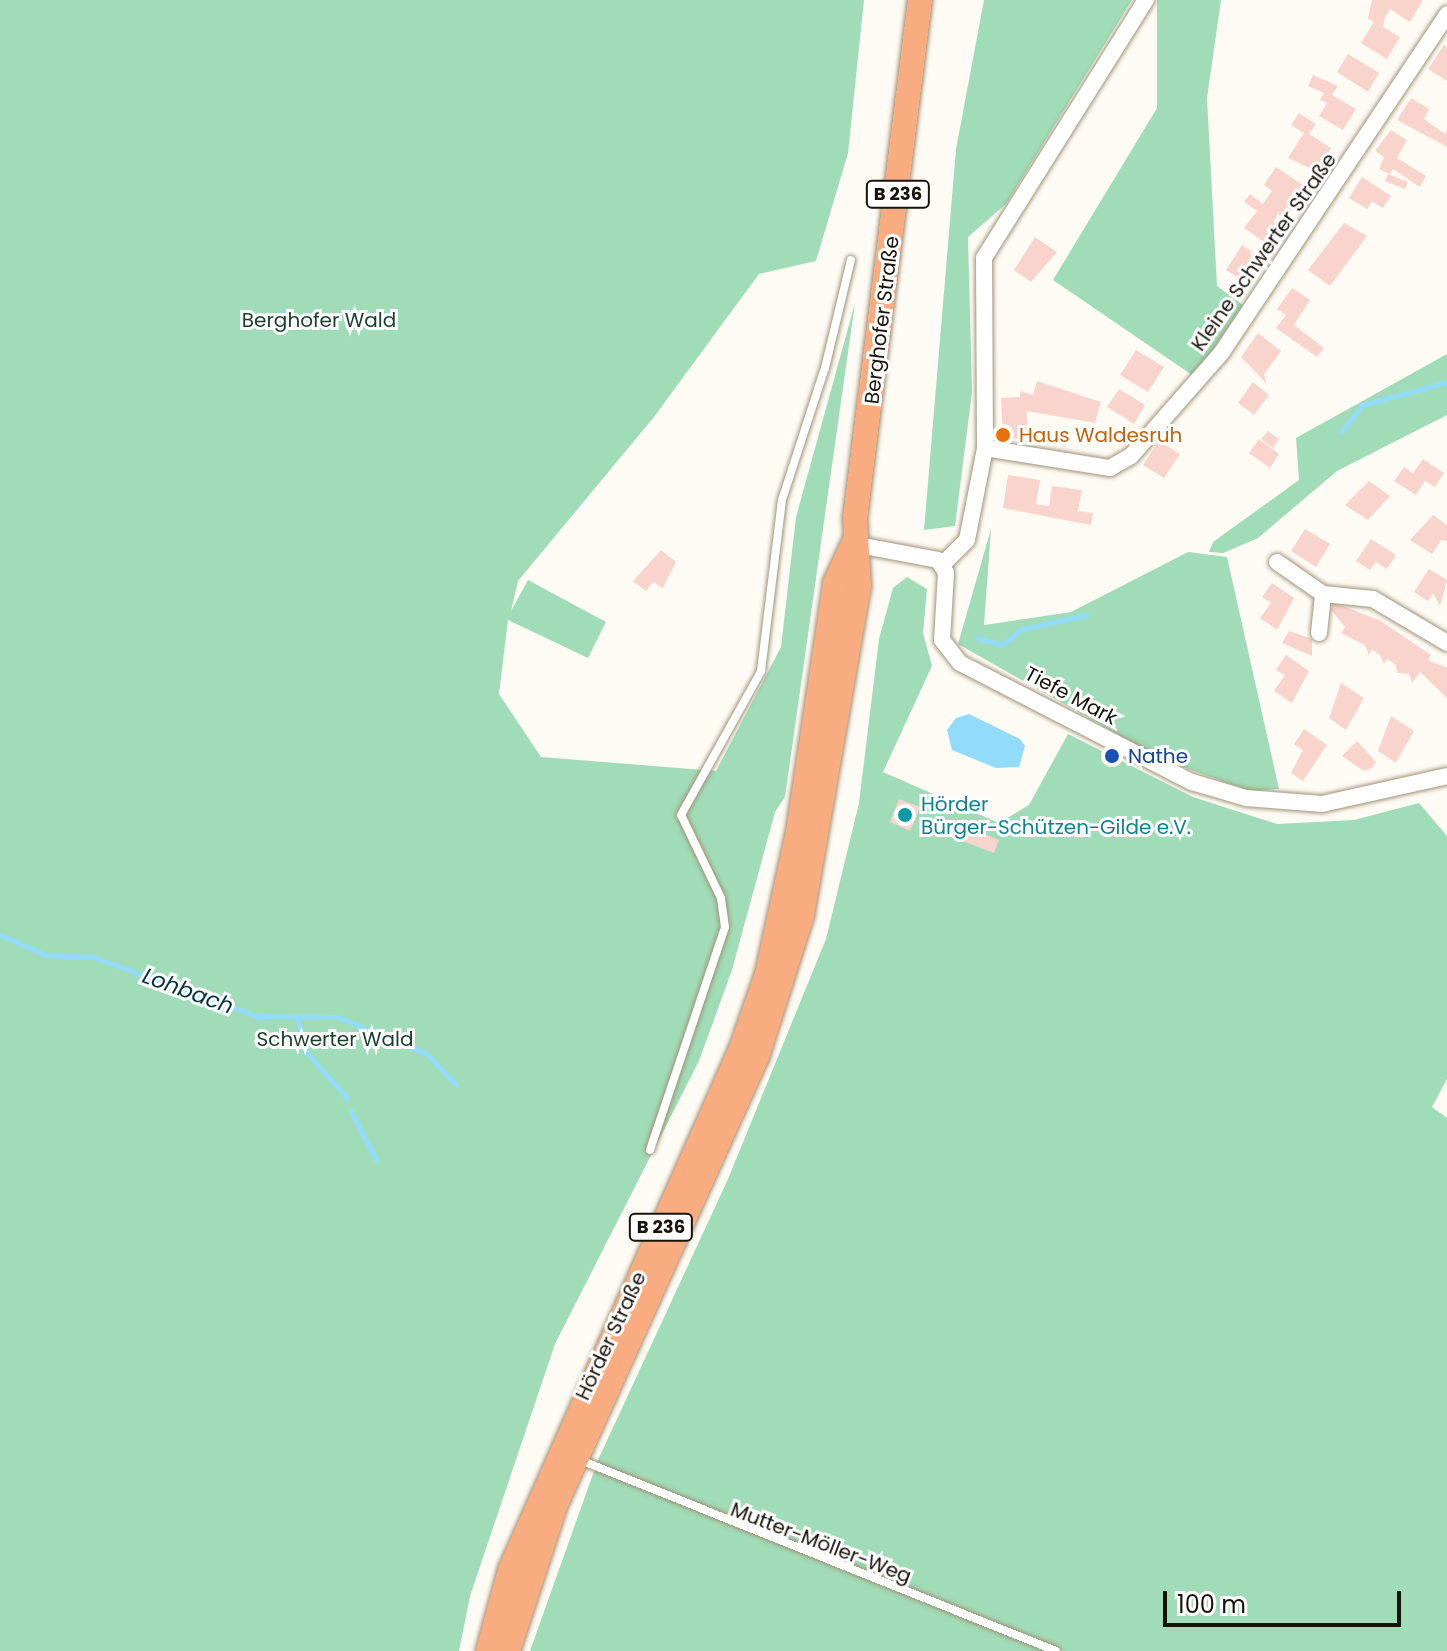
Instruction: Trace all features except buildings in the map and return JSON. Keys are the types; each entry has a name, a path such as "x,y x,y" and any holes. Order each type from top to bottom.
{"main road":[{"name":"Berghofer Straße","path":"814,796 859,586 853,544 920,0"},
{"name":"Hörder Straße","path":"508,1651 528,1576 577,1459 766,1035 802,915 814,796"},
{"name":"Hörder Straße","path":"488,1651 510,1570 561,1446 754,1012 779,936 814,796"}],"street":[{"path":"853,544 933,557 942,565 967,540 985,448 984,258 1146,0"},
{"name":"Kleine Schwerter Straße","path":"985,448 1110,468 1131,456 1231,340 1447,14"},
{"path":"1277,562 1323,594 1373,599 1447,643"},
{"name":"Tiefe Mark","path":"942,565 942,640 949,655 1192,782 1246,798 1322,804 1446,780"},
{"path":"1319,633 1323,594"}],"lane":[{"path":"650,1150 725,927 721,898 681,815 761,671 782,500 825,368 851,260"},
{"name":"Mutter-Möller-Weg","path":"577,1459 1056,1651"}],"green space":[{"path":"0,0 864,0 848,153 816,261 759,274 654,417 518,581 511,611 528,580 606,622 588,658 508,620 499,694 541,757 716,771 781,647 796,517 855,303 785,797 775,812 732,970 699,1061 555,1344 470,1596 459,1651 0,1651"},
{"path":"984,0 1132,0 1006,204 968,237 972,392 955,526 924,530 956,149"},
{"path":"1157,0 1221,0 1207,98 1217,286 1243,305 1195,377 1053,280 1157,108"},
{"path":"1447,354 1447,415 1337,471 1258,538 1223,553 1209,552 1213,542 1299,480 1296,438"},
{"path":"991,529 984,625 1071,612 1188,552 1227,557 1279,789 1250,791 1163,760 958,644"},
{"path":"907,577 927,589 923,633 932,666 883,772 999,823 1029,805 1068,734 1193,797 1277,824 1354,820 1419,803 1447,836 1447,1079 1432,1107 1447,1118 1447,1651 530,1651 598,1460 728,1179 826,939 859,803 879,639 893,588"}],"water":[{"path":"969,714 1020,739 1025,746 1019,767 996,768 952,750 947,730 956,718"}],"waterway":[{"path":"1341,432 1362,405 1447,382"},
{"path":"978,638 1002,645 1022,629 1086,615"},
{"name":"Lohbach","path":"0,935 46,955 93,957 257,1016 338,1017 427,1054 456,1085"},
{"path":"298,1019 305,1051 348,1099"},
{"path":"351,1111 376,1160"}],"place":[{"name":"Haus Waldesruh","path":"1003,435"},
{"name":"Nathe","path":"1112,756"},
{"name":"Hörder Bürger-Schützen-Gilde e.V.","path":"905,815"}],"park label":[{"name":"Berghofer Wald","path":"319,320"},
{"name":"Schwerter Wald","path":"335,1039"}]}
